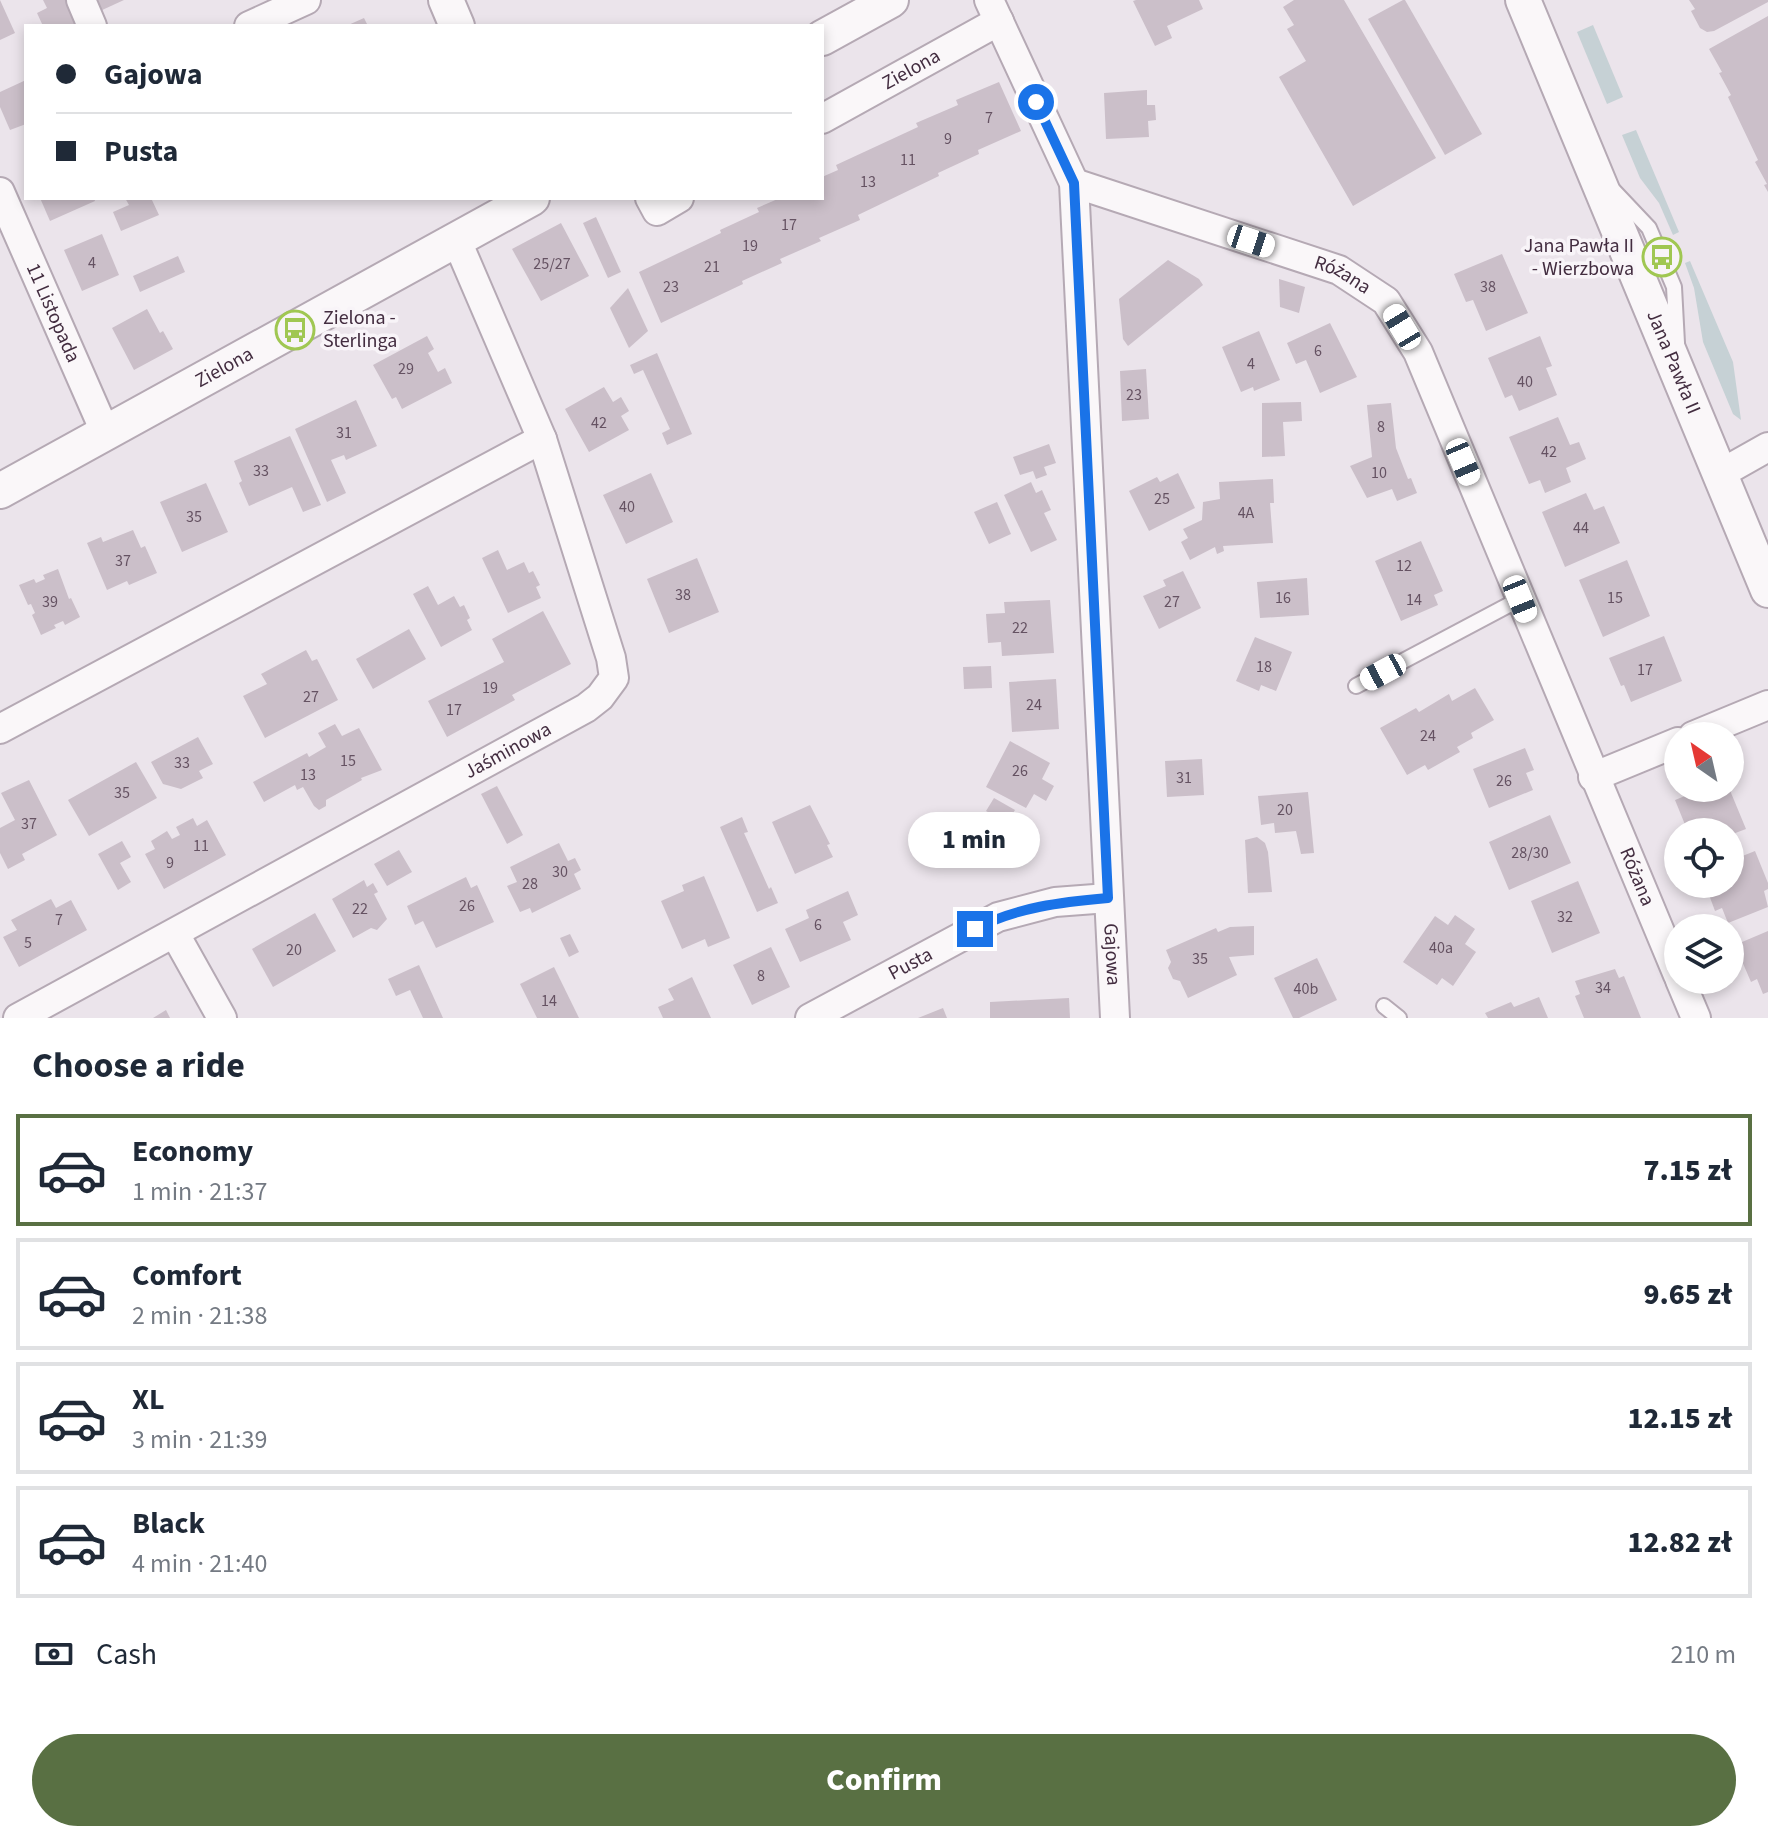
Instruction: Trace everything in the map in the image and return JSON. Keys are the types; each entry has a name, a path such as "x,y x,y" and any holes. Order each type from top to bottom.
{"street":[{"path":"81,0 91,24"},
{"path":"253,24 306,0"},
{"path":"446,0 456,24"},
{"path":"824,37 891,0"},
{"name":"Jana Pawła II","path":"1523,0 1768,590"},
{"name":"Zielona","path":"824,118 994,11"},
{"name":"Gajowa","path":"994,11 1074,183 1115,1018"},
{"name":"Różana","path":"1074,183 1339,270 1386,301 1418,352 1664,943"},
{"name":"11 Listopada","path":"0,192 106,434"},
{"name":"Zielona","path":"0,491 529,200"},
{"path":"651,200 657,211 676,200"},
{"name":"Jaśminowa","path":"18,1018 586,708 600,697 614,678 611,658 542,439 457,241"},
{"path":"0,729 542,439"},
{"path":"1720,474 1768,447"},
{"path":"1727,722 1768,705"},
{"path":"1593,777 1664,748"},
{"name":"Pusta","path":"810,1018 998,917 1055,902 1108,898"},
{"path":"175,934 222,1018"},
{"name":"Różana","path":"1686,994 1696,1018"}],"lane":[{"path":"1356,686 1520,599"},
{"path":"1384,1006 1399,1018"}],"shaded area":[{"path":"1593,25 1623,97 1607,104 1577,32"},
{"path":"1636,130 1679,232 1673,235 1659,203 1640,178 1622,135"},
{"path":"1690,261 1733,362 1741,420 1733,414 1703,342 1694,288 1685,263"}],"building":[{"path":"0,0 15,33 0,40"},
{"path":"43,0 67,0 77,24 42,24 37,13 47,8"},
{"path":"95,0 124,0 100,11"},
{"path":"1199,0 1203,9 1167,26 1172,38 1155,46 1133,1"},
{"path":"1294,0 1344,0 1436,158 1353,206 1279,77 1306,61 1287,29 1294,25 1283,7"},
{"path":"1403,0 1482,134 1445,155 1368,19"},
{"path":"1689,0 1768,2 1707,32 1700,28"},
{"path":"1768,16 1768,192 1755,162 1758,160 1728,97 1731,95 1719,73 1722,72 1709,49"},
{"path":"364,18 367,24 350,24"},
{"path":"24,81 24,125 10,130 0,107 0,92"},
{"path":"999,82 1021,131 978,150 979,154 938,173 939,176 858,215 860,220 780,259 782,263 742,281 743,284 661,323 639,272 721,233 720,230 759,212 757,208 775,200 824,200 824,176 838,170 836,165 918,127 916,123 958,105 956,100"},
{"path":"1147,90 1147,105 1155,105 1156,120 1148,121 1149,137 1106,139 1104,93"},
{"path":"41,200 95,200 95,201 50,221"},
{"path":"126,200 152,200 159,215 121,231 113,212 129,205"},
{"path":"596,217 621,272 608,278 583,223"},
{"path":"561,223 589,276 541,301 512,249"},
{"path":"102,234 119,275 82,291 64,250"},
{"path":"1502,254 1528,313 1486,331 1473,300 1466,302 1454,274"},
{"path":"178,256 185,272 140,292 133,276"},
{"path":"1168,260 1199,279 1203,285 1128,346 1123,339 1119,299"},
{"path":"1279,279 1305,287 1299,313 1280,307"},
{"path":"628,288 648,331 629,348 610,308"},
{"path":"147,309 173,349 134,370 112,328"},
{"path":"1330,323 1357,377 1320,393 1306,360 1296,364 1287,343"},
{"path":"1259,331 1280,380 1254,391 1253,387 1241,392 1222,347"},
{"path":"427,336 434,349 428,353 438,372 445,368 452,383 402,409 396,397 392,399 373,365"},
{"path":"1540,336 1552,366 1546,368 1557,395 1519,411 1512,395 1505,398 1488,358"},
{"path":"657,353 692,434 667,445 662,433 670,429 643,370 634,374 630,365"},
{"path":"1146,369 1149,419 1122,421 1120,371"},
{"path":"604,387 613,402 621,397 629,411 621,416 629,430 589,452 565,409"},
{"path":"356,400 377,446 346,460 344,455 331,460 346,493 327,502 295,429"},
{"path":"1301,402 1302,421 1283,422 1285,456 1262,457 1262,403"},
{"path":"1391,403 1396,448 1417,493 1397,501 1392,489 1367,498 1350,466 1372,457 1367,405"},
{"path":"1558,417 1570,445 1579,442 1586,459 1566,468 1571,482 1545,493 1540,480 1529,484 1509,437"},
{"path":"290,436 321,505 303,512 292,487 249,506 234,461"},
{"path":"1049,444 1056,463 1044,467 1047,475 1036,479 1033,471 1020,475 1013,457"},
{"path":"651,473 673,522 626,544 603,495"},
{"path":"1178,473 1195,508 1149,531 1129,491 1157,477 1160,482"},
{"path":"1273,479 1274,503 1270,503 1273,543 1223,546 1224,551 1217,554 1215,547 1190,560 1181,542 1188,538 1183,529 1202,520 1203,502 1220,499 1219,482"},
{"path":"1031,482 1036,493 1042,490 1051,510 1044,513 1057,540 1031,552 1004,495"},
{"path":"206,483 228,532 182,552 160,502"},
{"path":"1586,493 1594,510 1604,506 1620,543 1565,567 1542,512"},
{"path":"997,502 1011,534 989,544 974,512"},
{"path":"133,530 141,548 145,546 157,573 107,590 87,543 101,537 103,542"},
{"path":"1421,541 1443,591 1434,595 1438,605 1401,621 1375,561"},
{"path":"498,550 507,570 524,562 529,573 533,571 540,585 536,587 541,598 508,613 482,558"},
{"path":"697,558 719,612 669,633 647,579"},
{"path":"1627,560 1650,616 1603,637 1579,580"},
{"path":"58,569 69,599 80,617 65,625 63,621 54,625 56,628 41,635 32,615 35,613 19,585 34,579 36,583 45,579 43,575"},
{"path":"1183,571 1201,608 1159,629 1143,596 1166,586 1163,580"},
{"path":"1307,578 1309,615 1260,618 1257,582"},
{"path":"428,586 438,605 454,596 460,607 464,605 470,618 467,620 472,630 441,647 413,594"},
{"path":"1050,600 1054,653 1002,656 1001,642 988,643 986,614 1005,613 1004,602"},
{"path":"543,611 571,664 512,695 515,700 447,737 428,701 504,662 492,639"},
{"path":"409,629 426,659 373,689 356,659"},
{"path":"1664,636 1682,681 1631,702 1609,658"},
{"path":"1255,637 1292,652 1276,691 1261,685 1259,691 1236,681"},
{"path":"306,650 312,661 317,659 338,700 265,738 243,696 267,684 261,674"},
{"path":"991,666 992,688 964,689 963,667"},
{"path":"1056,679 1059,729 1012,732 1009,682"},
{"path":"1475,688 1494,720 1471,733 1473,738 1457,747 1460,752 1428,770 1425,765 1407,775 1380,728 1416,708 1419,712 1449,694 1452,701"},
{"path":"335,724 342,736 359,728 382,770 361,778 326,800 326,806 319,810 303,787 297,790 295,785 264,802 253,782 307,753 309,757 326,747 318,733"},
{"path":"198,737 213,764 199,771 203,778 181,789 163,784 151,762"},
{"path":"1010,741 1050,763 1042,779 1054,786 1046,801 1034,794 1026,808 986,787"},
{"path":"1525,748 1534,770 1526,773 1533,790 1489,808 1473,769"},
{"path":"1202,759 1204,795 1167,797 1165,761"},
{"path":"136,762 157,798 89,836 68,800"},
{"path":"29,780 57,835 22,854 25,860 8,869 0,853 0,828 15,820 1,793"},
{"path":"497,786 523,835 507,844 481,794"},
{"path":"1308,792 1314,853 1301,854 1296,831 1275,833 1274,823 1261,825 1258,796"},
{"path":"994,798 1015,810 1007,823 986,811"},
{"path":"1676,802 1735,802 1741,818 1682,818"},
{"path":"810,805 830,844 827,845 833,857 795,874 772,822"},
{"path":"1550,815 1571,863 1509,890 1489,842"},
{"path":"742,817 748,832 744,833 778,903 757,912 720,827"},
{"path":"193,818 197,826 207,820 226,855 164,889 145,854 155,849 151,841 167,831 172,839 180,835 176,827"},
{"path":"1257,837 1265,843 1268,852 1272,892 1248,893 1245,840"},
{"path":"122,841 131,857 120,863 131,882 118,890 98,854"},
{"path":"559,843 568,861 575,858 581,870 574,874 581,889 532,913 530,908 520,912 507,886 517,882 510,867"},
{"path":"399,850 412,872 387,886 374,864"},
{"path":"1755,851 1768,883 1768,889 1764,891 1768,907 1744,917 1744,914 1724,914 1722,908 1715,911 1710,898 1744,898 1744,855"},
{"path":"704,876 730,938 708,947 705,939 682,949 661,901 684,891 682,885"},
{"path":"466,877 471,888 477,885 494,922 436,948 423,921 415,925 407,906"},
{"path":"364,880 367,887 373,883 378,892 374,894 387,919 377,930 371,928 353,938 332,899"},
{"path":"1578,881 1600,933 1552,953 1531,901"},
{"path":"848,891 858,915 843,922 851,940 800,962 785,929 809,918 806,910"},
{"path":"51,899 56,908 71,900 87,930 19,967 3,937 17,930 11,920"},
{"path":"315,913 336,951 273,987 252,949"},
{"path":"1455,915 1475,929 1465,944 1476,952 1453,986 1442,978 1437,985 1403,962 1435,916 1448,925"},
{"path":"1254,926 1254,955 1229,957 1237,975 1188,998 1180,981 1173,979 1166,950 1216,928 1218,932 1230,927"},
{"path":"1768,931 1768,992 1763,994 1757,979 1751,982 1744,966 1744,941"},
{"path":"570,934 579,952 569,957 560,938"},
{"path":"771,947 790,987 752,1005 733,965"},
{"path":"1317,958 1337,1000 1293,1018 1274,978"},
{"path":"419,965 443,1018 423,1018 410,990 396,996 388,979"},
{"path":"554,967 579,1018 537,1018 520,984"},
{"path":"1615,969 1619,978 1624,976 1641,1018 1584,1018 1575,996 1580,994 1575,981"},
{"path":"692,977 711,1018 663,1018 658,1007 674,1000 668,989"},
{"path":"1539,997 1548,1018 1488,1018 1485,1013 1511,1002 1514,1007"},
{"path":"1069,998 1070,1018 990,1018 990,1002"},
{"path":"943,1008 947,1018 918,1018"},
{"path":"166,1010 170,1018 153,1018"}],"place":[{"name":"Jana Pawła II - Wierzbowa","path":"1662,257"},
{"name":"Zielona - Sterlinga","path":"295,330"}],"route":[{"path":"975,929 998,917 1055,902 1108,898 1074,183 1036,102"}]}
